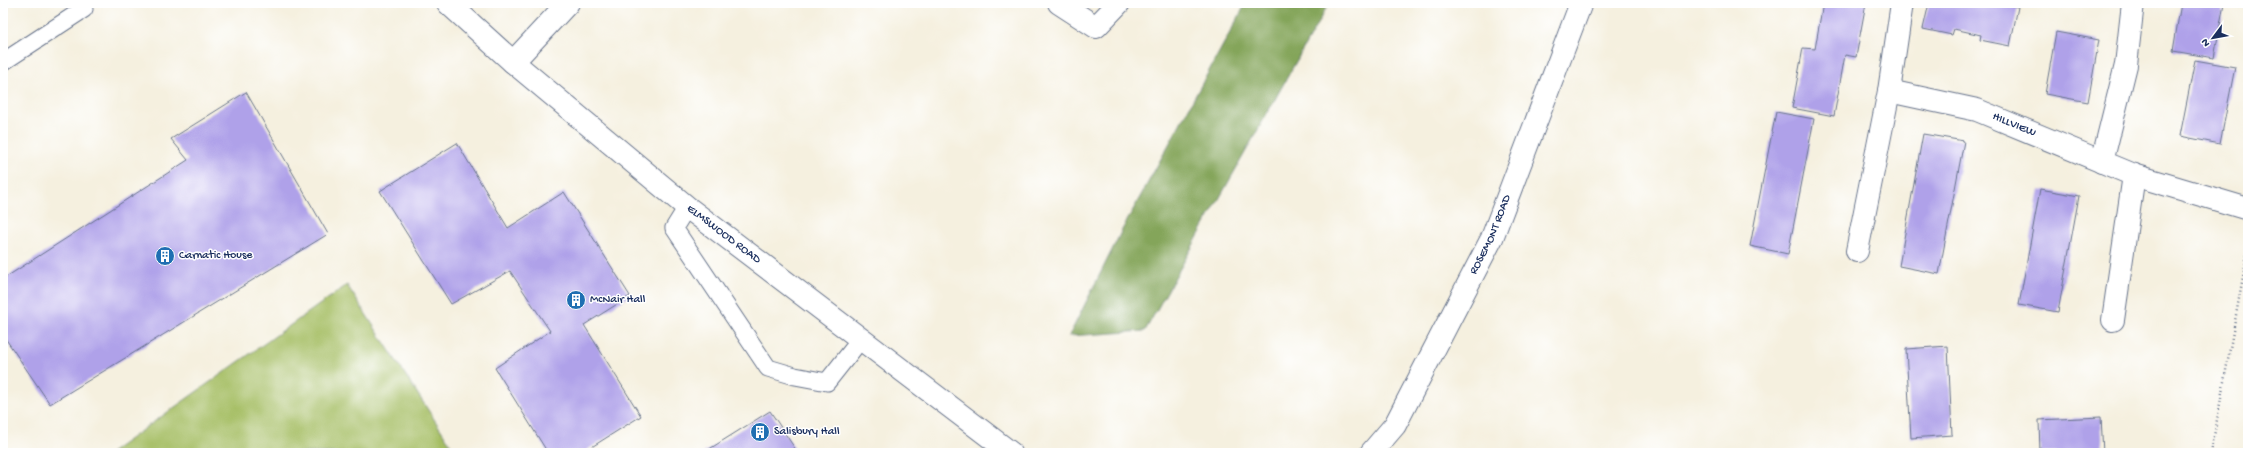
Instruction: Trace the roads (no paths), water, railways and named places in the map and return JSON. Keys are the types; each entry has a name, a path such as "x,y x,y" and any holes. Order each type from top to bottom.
{"street":[{"name":"ELMSWOOD ROAD","path":"448,3 513,62 687,207 1011,453"},
{"path":"513,62 568,3"},
{"path":"1058,3 1096,27 1119,3"},
{"name":"ROSEMONT ROAD","path":"1371,453 1395,425 1492,238 1581,3"},
{"path":"1857,251 1889,91 1902,3"},
{"path":"2102,162 2126,64 2133,3"},
{"name":"HILLVIEW","path":"1889,91 1977,110 2134,176 2248,209"},
{"path":"2113,320 2134,176"}],"lane":[{"path":"3,62 84,9"},
{"path":"687,207 674,228 768,368 795,376 827,382 861,338"}],"place":[{"name":"Carnatic House","path":"165,256"},
{"name":"McNair Hall","path":"576,300"},
{"name":"Salisbury Hall","path":"760,432"}]}
